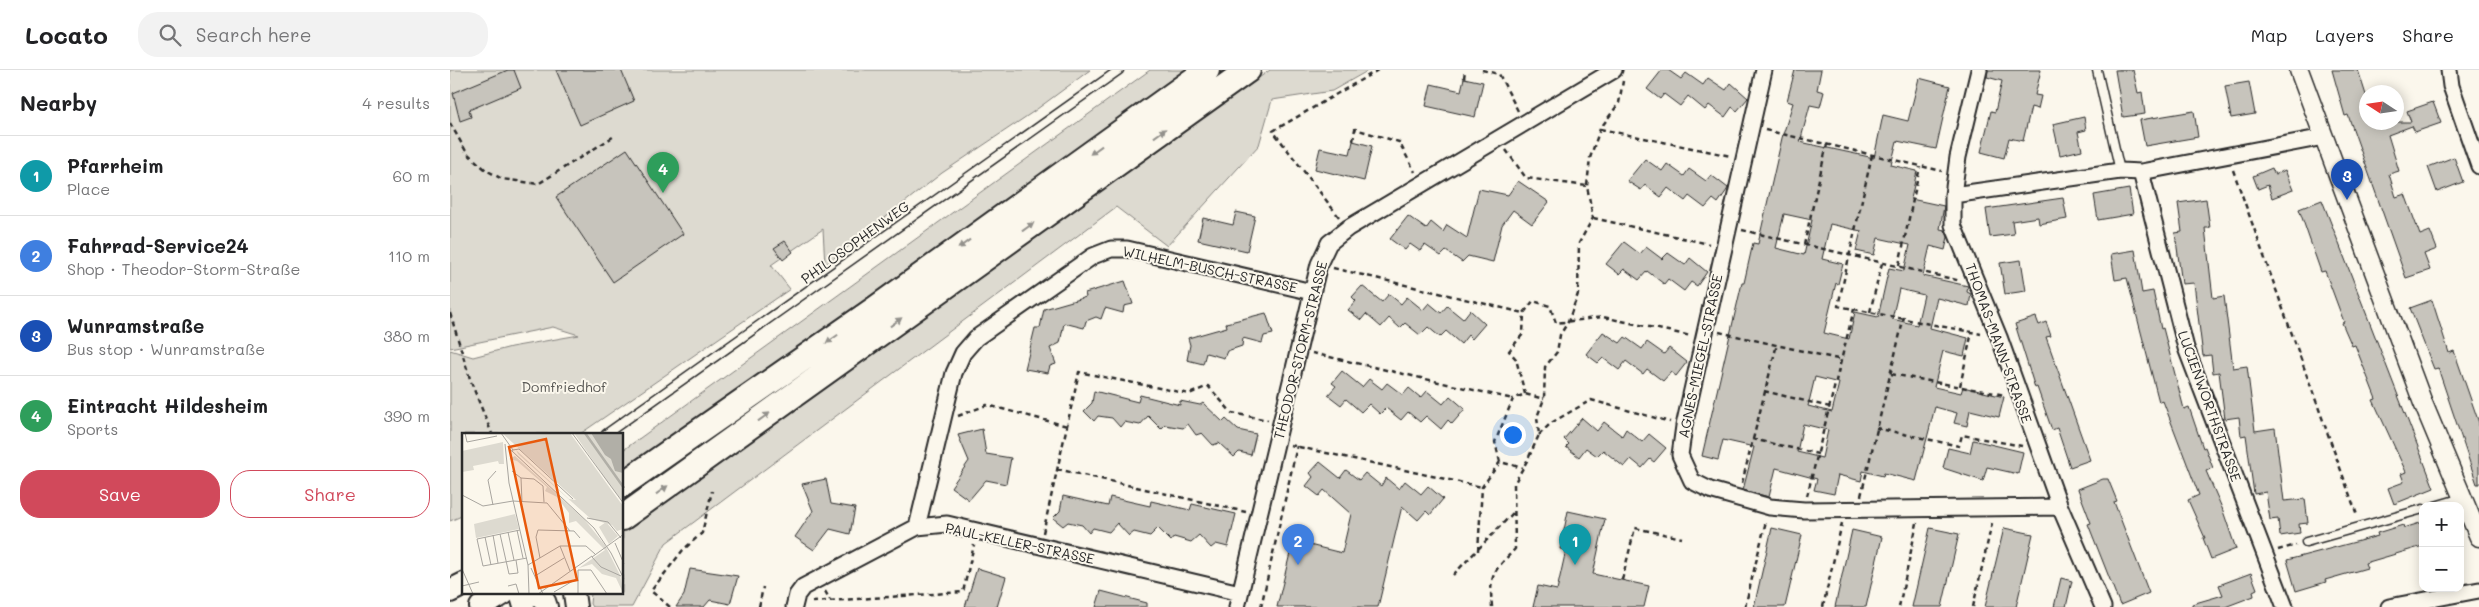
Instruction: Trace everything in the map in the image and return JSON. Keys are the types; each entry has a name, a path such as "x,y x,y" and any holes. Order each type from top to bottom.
{"highway":[{"path":"624,484 876,308 1207,70"},
{"path":"624,517 1248,70"}],"main road":[{"path":"450,590 462,585"},
{"path":"481,607 502,594"},
{"path":"520,594 524,607"},
{"path":"535,594 548,607"},
{"path":"574,594 576,607"}],"street":[{"name":"AGNES-MIEGEL-STRASSE","path":"1764,70 1684,426 1680,455 1692,481 1710,490 1770,507 1804,510 2060,507"},
{"name":"THOMAS-MANN-STRASSE","path":"1979,70 1956,175 1953,196 1953,224 1999,337 2060,507 2103,607"},
{"path":"2298,70 2423,403 2479,537"},
{"path":"2449,70 2451,86 2479,166"},
{"name":"THEODOR-STORM-STRASSE","path":"1238,600 1319,264 1329,243 1348,228 1524,123 1618,73"},
{"path":"1953,196 2120,172 2141,172 2324,138"},
{"name":"LUCIENWORTHSTRASSE","path":"2141,172 2186,348 2285,607"},
{"name":"WILHELM-BUSCH-STRASSE","path":"917,527 954,373 963,353 976,338 1093,256 1110,249 1127,249 1312,292"},
{"name":"PAUL-KELLER-STRASSE","path":"794,605 797,594 803,587 917,527 947,524 1040,546 1238,600"},
{"path":"2389,607 2479,590"}],"lane":[{"name":"PHILOSOPHENWEG","path":"607,433 1119,70"},
{"path":"2097,70 2120,172"},
{"path":"2449,502 2463,498"},
{"path":"2306,542 2419,510"}],"path":[{"path":"1348,228 1272,131 1378,70"},
{"path":"1464,78 1465,70"},
{"path":"1482,70 1499,74 1524,123"},
{"path":"1539,435 1537,417 1544,399 1545,367 1557,352 1560,335 1568,322 1578,294 1579,243 1593,218 1586,186 1590,158 1600,129 1619,103 1624,83 1618,73"},
{"path":"450,123 467,153 486,170 502,179 538,184 616,136"},
{"path":"1353,141 1355,129 1399,142 1421,185"},
{"path":"1600,129 1743,158"},
{"path":"1770,131 1956,175"},
{"path":"1498,139 1526,178 1586,186"},
{"path":"1804,246 1827,144"},
{"path":"1872,155 1838,306 1904,317 1999,337"},
{"path":"2228,157 2361,526"},
{"path":"1899,265 1921,166"},
{"path":"1593,218 1723,247"},
{"path":"1728,227 1979,285"},
{"path":"1870,312 1882,263"},
{"path":"1319,264 1524,313"},
{"path":"1525,394 1516,359 1509,351 1523,334 1524,313 1533,301 1550,306 1556,323 1603,317 1777,344 1842,360"},
{"path":"1804,510 1854,308"},
{"path":"450,313 471,382 492,433"},
{"path":"1824,607 1891,374 1904,317"},
{"path":"1960,386 1972,332"},
{"path":"1738,498 1777,344"},
{"path":"1298,350 1513,399 1525,394 1544,399"},
{"path":"1040,546 1079,372 1189,394 1208,386 1232,413 1281,423"},
{"path":"1891,374 2021,399"},
{"path":"1764,391 1830,408"},
{"path":"1500,462 1495,442 1513,399"},
{"path":"1492,607 1490,586 1494,571 1515,549 1514,484 1524,468 1539,435 1550,423 1591,400 1684,426"},
{"path":"943,422 987,405 1067,426"},
{"path":"1876,428 1959,446 1962,435 2038,448"},
{"path":"1752,439 1818,454"},
{"path":"1276,442 1482,486"},
{"path":"1261,607 1297,446"},
{"path":"1500,462 1524,468"},
{"path":"1478,551 1482,486 1500,462"},
{"path":"1057,469 1259,515"},
{"path":"670,607 651,591 683,550 702,533 712,491"},
{"path":"1745,607 1770,507"},
{"path":"1974,607 1996,508"},
{"path":"1898,607 1921,509"},
{"path":"1453,575 1514,512"},
{"path":"1622,580 1635,528 1682,538"},
{"path":"794,605 963,592 977,532"},
{"path":"2264,554 2306,542"},
{"path":"759,607 763,587"}],"green space":[{"name":"Domfriedhof","path":"450,70 1090,70 1033,112 942,173 825,265 823,229 771,265 790,289 581,433 462,433 462,516 450,521 450,350 473,357 511,347 579,335 553,327 450,348"},
{"path":"1150,70 1186,70 832,329 624,472 624,450"},
{"path":"1270,70 1369,70 1332,91 1272,100 1259,145 1167,246 1116,207 666,543 632,607 592,607 590,604 591,594 624,594 624,529"}],"building":[{"path":"508,70 514,70 521,88 469,110 471,117 460,121 453,93"},
{"path":"556,70 621,70 634,101 580,125"},
{"path":"1662,70 1668,70 1681,79 1686,73 1703,85 1708,78 1726,90 1731,83 1748,98 1737,111 1732,107 1725,117 1709,105 1705,110 1688,96 1680,106 1664,94 1660,99 1647,89"},
{"path":"1795,70 1821,70 1817,90 1824,92 1820,107 1810,105 1800,142 1874,158 1883,115 1908,121 1919,78 1950,86 1936,149 1897,141 1891,165 1917,171 1911,199 1944,206 1940,229 1945,230 1948,237 1945,250 1930,246 1923,276 1968,286 1967,292 1971,294 1969,306 1937,298 1930,328 1968,338 1964,356 1943,351 1934,387 1961,393 1963,387 2004,397 1999,417 1970,410 1967,426 1954,423 1957,413 1935,407 1916,481 1884,473 1883,476 1863,471 1861,481 1838,475 1834,494 1814,490 1817,479 1776,468 1769,497 1743,490 1754,447 1723,440 1718,460 1702,456 1742,283 1744,283 1753,243 1758,244 1782,138 1793,103 1787,101","holes":["1784,214 1812,220 1804,255 1776,248","1830,224 1861,231 1856,251 1874,255 1878,238 1910,245 1904,271 1889,268 1878,317 1855,312 1849,339 1824,333 1836,283 1838,284 1843,264 1822,259","1899,289 1924,295 1917,325 1892,319","1815,377 1839,383 1832,412 1808,406","1803,424 1828,430 1822,458 1797,452"]},
{"path":"1988,70 2041,70 2035,95 2041,96 2038,109 2031,107 2023,141 2009,138 2004,158 1981,152 1991,111 1995,112 2002,81 1987,77"},
{"path":"2115,70 2133,70 2138,93 2142,92 2145,114 2123,117"},
{"path":"2332,70 2358,70 2363,85 2359,85 2359,130 2401,130 2388,135 2399,171 2389,174 2396,197 2405,194 2420,235 2430,231 2437,249 2424,254 2430,270 2406,278 2348,115 2345,116"},
{"path":"1464,78 1483,82 1475,117 1426,106 1431,84 1461,91"},
{"path":"2249,82 2255,114 2231,118 2225,86"},
{"path":"2433,102 2441,123 2415,132 2412,126 2404,129 2404,122 2411,122 2407,111"},
{"path":"2194,111 2198,137 2145,146 2140,120"},
{"path":"2084,117 2086,130 2078,132 2082,150 2060,155 2053,124"},
{"path":"1353,141 1372,146 1364,181 1315,169 1320,148 1350,154"},
{"path":"627,149 683,234 613,282 556,197"},
{"path":"2454,157 2463,182 2437,192 2428,167"},
{"path":"1645,159 1662,171 1667,164 1684,176 1689,169 1706,181 1711,175 1728,188 1718,203 1713,199 1705,208 1689,196 1685,201 1668,188 1661,197 1645,185 1641,190 1627,181"},
{"path":"2272,168 2275,175 2285,170 2293,190 2272,198 2268,185 2258,189 2253,176"},
{"path":"1518,181 1549,202 1532,224 1513,210 1502,225 1493,262 1468,256 1462,262 1446,251 1441,256 1425,245 1420,251 1410,244 1405,250 1390,239 1408,216 1426,229 1431,222 1443,232 1447,225 1467,238 1479,189 1508,195"},
{"path":"2129,189 2133,214 2098,220 2094,195"},
{"path":"2063,198 2067,219 2039,224 2038,217 2012,221 2014,234 1990,237 1986,209"},
{"path":"2206,199 2210,228 2205,228 2213,298 2224,296 2233,368 2247,366 2255,431 2275,428 2284,501 2305,499 2308,523 2299,524 2300,533 2280,536 2278,519 2270,520 2266,492 2254,494 2246,435 2241,436 2239,417 2225,419 2219,372 2213,373 2211,355 2203,356 2194,283 2182,284 2175,233 2182,232 2178,203"},
{"path":"2322,200 2434,488 2394,504 2388,488 2404,482 2401,474 2406,472 2373,400 2376,399 2355,345 2352,346 2342,323 2344,322 2325,271 2321,272 2299,209"},
{"path":"1236,212 1255,216 1247,251 1198,240 1203,218 1233,225"},
{"path":"785,241 793,252 783,260 774,248"},
{"path":"1624,242 1640,254 1646,247 1662,259 1668,253 1685,265 1690,258 1707,272 1697,286 1691,282 1684,291 1668,279 1664,284 1647,271 1639,280 1624,269 1619,274 1606,264"},
{"path":"2135,250 2142,293 2153,291 2161,329 2163,328 2184,409 2189,407 2203,448 2205,447 2213,468 2206,471 2222,508 2236,549 2211,559 2203,538 2205,538 2188,500 2199,495 2163,401 2159,402 2127,278 2115,280 2111,254"},
{"path":"2021,260 2026,291 2005,294 2000,263"},
{"path":"1125,281 1133,304 1124,306 1123,313 1105,308 1101,319 1096,317 1086,321 1084,328 1064,323 1060,343 1050,348 1056,364 1050,366 1048,373 1025,369 1035,328 1040,328 1044,309 1086,297 1085,293"},
{"path":"1362,286 1382,302 1389,294 1401,304 1407,297 1423,310 1429,303 1441,313 1447,306 1463,319 1470,310 1485,324 1472,339 1468,335 1461,344 1446,331 1440,337 1428,327 1420,335 1405,323 1400,328 1389,318 1381,327 1366,314 1361,320 1348,310 1356,301 1352,297"},
{"path":"2432,300 2449,353 2454,351 2479,423 2479,484 2477,484 2438,368 2434,369 2410,308"},
{"path":"1266,313 1273,334 1264,336 1262,343 1243,338 1242,346 1227,351 1224,358 1206,353 1203,364 1187,360 1190,345 1188,338 1227,327 1226,323"},
{"path":"2036,317 2039,325 2046,322 2051,336 2046,337 2090,460 2070,467 2057,428 2052,430 2037,387 2035,388 2015,324"},
{"path":"1603,332 1620,343 1625,337 1642,349 1647,342 1664,354 1669,348 1687,362 1676,376 1671,372 1663,381 1647,369 1643,374 1626,361 1619,370 1603,358 1598,363 1586,354"},
{"path":"1342,371 1362,387 1369,379 1382,389 1387,383 1403,395 1409,388 1421,398 1427,391 1443,404 1450,396 1465,409 1452,424 1448,420 1441,429 1426,416 1420,422 1408,412 1401,420 1386,408 1380,414 1369,404 1361,412 1346,399 1341,405 1328,395 1336,386 1332,383"},
{"path":"1094,391 1138,402 1140,395 1180,405 1180,401 1200,405 1203,403 1223,422 1226,419 1238,430 1256,434 1251,455 1239,452 1234,457 1219,443 1213,445 1202,433 1196,435 1188,424 1183,428 1165,425 1161,429 1148,416 1140,425 1124,422 1120,427 1112,418 1098,416 1094,421 1084,411 1092,403"},
{"path":"1582,418 1597,431 1604,422 1622,436 1626,429 1642,442 1649,434 1666,448 1654,462 1650,459 1642,468 1631,459 1624,467 1603,450 1597,456 1586,448 1579,457 1566,447 1569,444 1564,439"},
{"path":"982,429 986,454 1011,458 1006,484 986,480 969,500 951,487 969,461 958,435"},
{"path":"1973,440 2023,452 2018,474 1987,467 1983,481 1943,468 1948,448 1970,453"},
{"path":"1320,462 1340,478 1346,470 1359,480 1365,473 1381,486 1386,478 1399,489 1405,481 1421,494 1428,486 1443,499 1430,515 1426,511 1418,520 1402,506 1378,607 1277,607 1293,541 1342,553 1351,514 1324,490 1319,496 1306,486 1313,477 1310,473"},
{"path":"826,479 831,504 855,508 850,534 830,529 814,550 795,537 813,511 802,484"},
{"path":"2103,479 2108,479 2117,501 2114,502 2149,593 2120,605 2088,524 2091,523 2078,489"},
{"path":"1063,496 1108,506 1110,497 1150,506 1151,501 1190,510 1192,504 1236,514 1228,547 1216,544 1211,548 1199,535 1191,542 1174,537 1171,541 1158,528 1150,536 1134,532 1129,536 1117,523 1109,532 1093,528 1089,533 1082,525 1068,522 1063,526 1053,518 1060,511"},
{"path":"1568,511 1605,519 1593,574 1649,586 1644,607 1533,607 1538,586 1557,590 1566,550 1560,549"},
{"path":"2419,523 2419,547 2365,563 2367,568 2325,580 2326,582 2296,591 2287,560 2378,536 2377,533 2403,525 2404,528"},
{"path":"1772,528 1802,535 1785,607 1754,607"},
{"path":"1930,528 1959,534 1942,607 1912,607"},
{"path":"2004,528 2033,534 2016,607 1985,607"},
{"path":"1852,530 1882,537 1866,607 1835,607"},
{"path":"977,568 1006,577 997,607 965,607"},
{"path":"690,569 738,576 730,604 710,600 704,607 676,607 684,595"},
{"path":"2251,573 2257,589 2253,591 2254,596 2225,607 2192,607 2192,604 2223,595 2219,585"},
{"path":"2061,578 2072,581 2066,607 2054,607"},
{"path":"1101,591 1147,603 1147,607 1096,607"}],"place":[{"name":"Eintracht Hildesheim","path":"663,193"},
{"name":"Wunramstraße","path":"2347,200"},
{"name":"Fahrrad-Service24","path":"1298,565"},
{"name":"Pfarrheim","path":"1575,565"}]}
